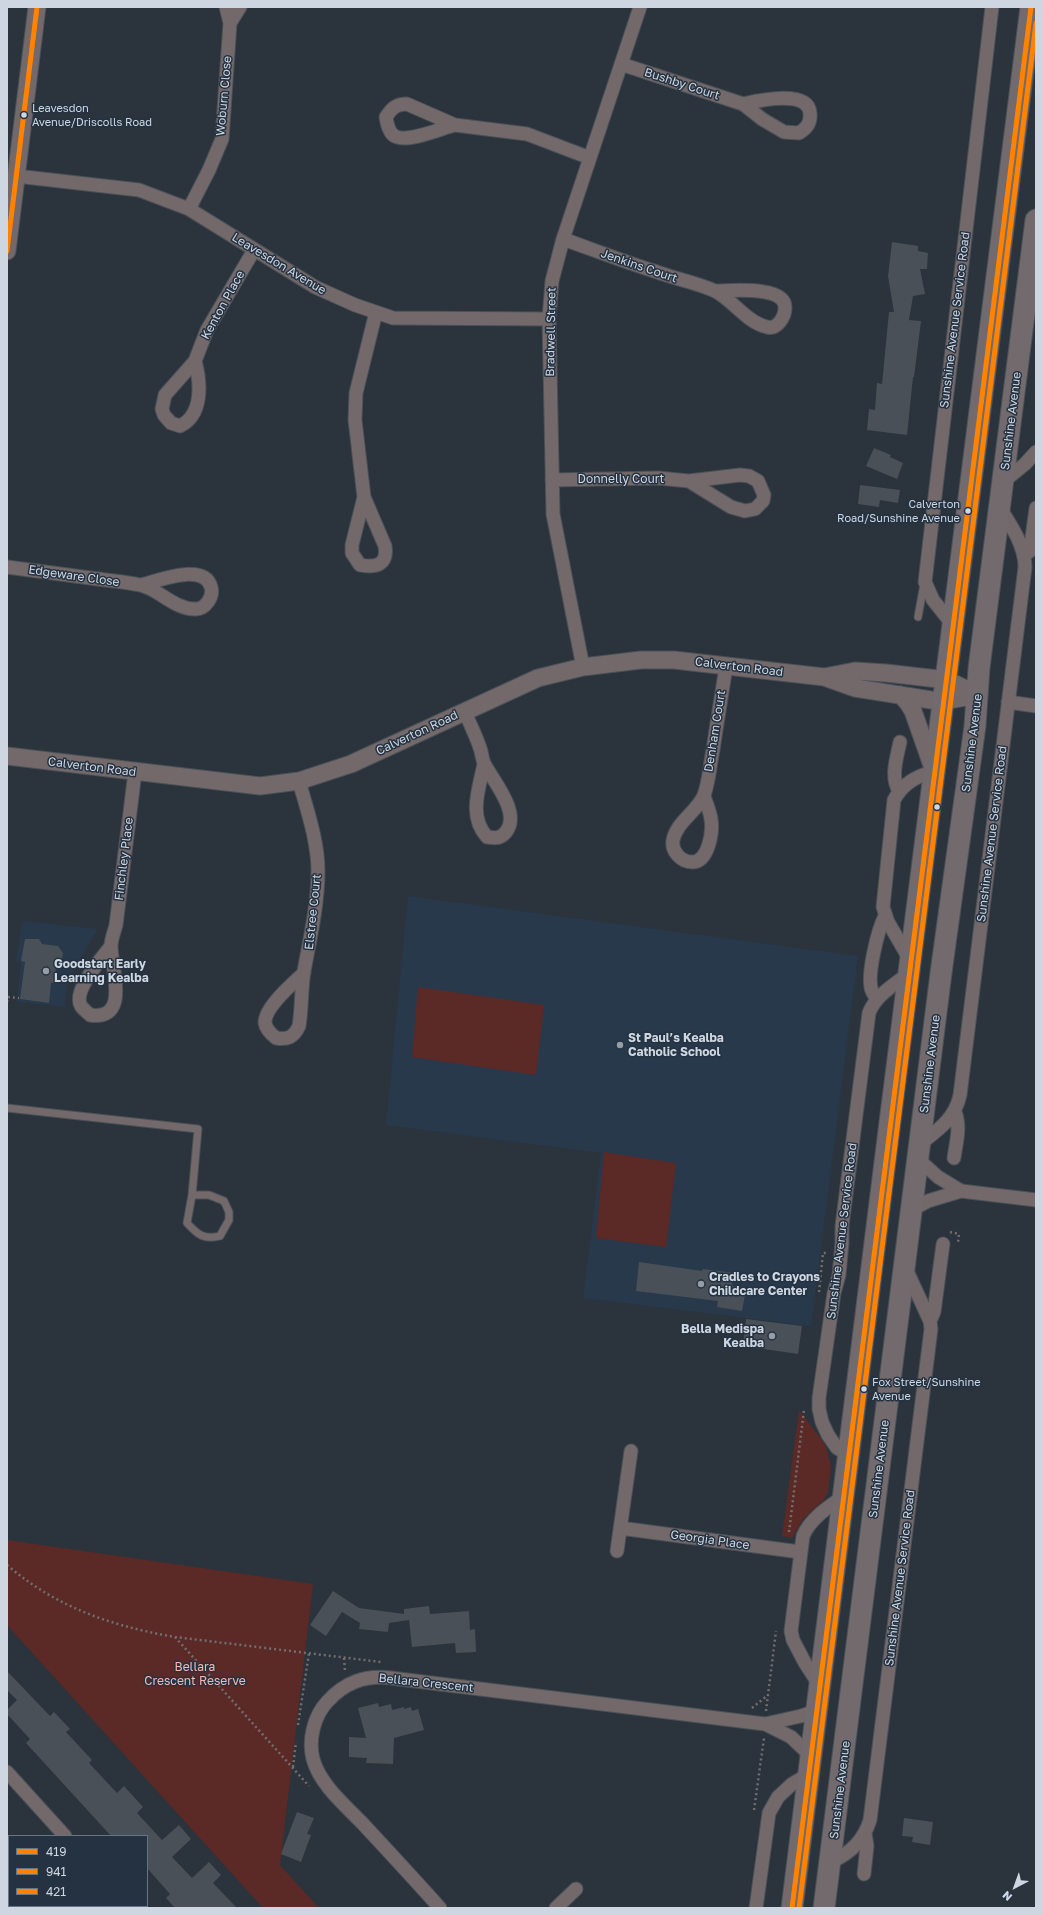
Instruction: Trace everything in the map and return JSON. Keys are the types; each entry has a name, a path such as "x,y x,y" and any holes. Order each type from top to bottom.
{"main road":[{"path":"792,1908 909,967 1031,7"},
{"name":"Sunshine Avenue","path":"826,1907 911,1210 978,695 979,668 1036,220"},
{"path":"849,1455 882,1452"}],"street":[{"path":"7,251 37,7"},
{"name":"Woburn Close","path":"189,209 209,170 222,139 230,23 226,7"},
{"name":"Woburn Close","path":"230,23 240,7"},
{"name":"Bradwell Street","path":"583,667 553,514 549,319 552,281 562,239 640,7"},
{"name":"Sunshine Avenue Service Road","path":"925,582 992,7"},
{"name":"Bushby Court","path":"621,64 743,104 762,119 784,132 799,133 808,127 811,117 810,110 803,103 794,99 776,98 743,104"},
{"path":"455,124 406,139 396,137 392,134 388,127 386,117 391,109 399,104 407,104 455,124 527,134 590,158"},
{"name":"Leavesdon Avenue","path":"16,176 139,190 189,209 315,287 393,318 549,319"},
{"name":"Jenkins Court","path":"562,239 715,291 755,322 768,328 774,327 781,321 786,309 784,302 779,296 768,292 740,290 715,291"},
{"name":"Kenton Place","path":"195,361 207,330 254,250"},
{"path":"364,497 352,545 352,553 360,565 377,566 383,562 386,554 385,546 364,497 356,420 356,393 376,312"},
{"path":"1003,482 1025,464 1036,452"},
{"name":"Donnelly Court","path":"552,480 658,478 689,481 740,475 749,476 758,481 764,495 763,501 755,509 745,511 731,507 689,481"},
{"name":"Sunshine Avenue Service Road","path":"919,1152 948,1122 955,1112 960,1095 1025,567 1024,555 1011,525 1000,508"},
{"name":"Sunshine Avenue Service Road","path":"1024,555 1030,551 1036,508"},
{"name":"Edgeware Close","path":"7,567 141,585 188,608 197,609 206,605 211,596 211,588 207,581 199,576 190,574 177,575 141,585"},
{"path":"925,582 933,600 953,625"},
{"name":"Calverton Road","path":"7,756 260,786 299,781 351,764 538,678 583,667 641,660 674,660 824,677 855,688 943,701 978,695"},
{"name":"Denham Court","path":"704,796 676,830 673,840 673,848 678,856 686,861 694,862 700,859 706,853 710,842 711,820 704,796 726,666"},
{"name":"Calverton Road","path":"824,677 855,671 946,680 978,695"},
{"path":"901,695 908,702 913,711 934,771 918,776 899,791 894,800 882,898 885,916 909,967"},
{"path":"1008,702 1036,706"},
{"path":"465,711 480,746 484,764 501,790 511,820 508,829 503,836 497,839 487,837 477,823 475,804 484,764"},
{"path":"899,791 895,786 894,777 900,742"},
{"name":"Finchley Place","path":"111,946 82,986 80,1005 90,1014 105,1014 111,1010 115,1004 114,972 111,946 116,925 135,772"},
{"name":"Elstree Court","path":"299,781 313,836 318,870 308,956 304,973 300,1026 296,1034 290,1038 276,1038 269,1032 265,1023 266,1015 279,998 304,973"},
{"path":"877,999 871,987 872,972 878,932 885,916"},
{"name":"Sunshine Avenue Service Road","path":"849,1455 837,1448 828,1435 822,1422 819,1398 834,1293 838,1275 843,1211 869,1013 871,1006 877,999 909,967"},
{"name":"Sunshine Avenue Service Road","path":"954,1158 958,1129 958,1120 955,1112"},
{"path":"919,1152 938,1177 961,1191"},
{"path":"911,1210 928,1201 961,1191 1036,1200"},
{"name":"Sunshine Avenue Service Road","path":"831,1862 847,1853 864,1834 870,1820 930,1335 930,1321 934,1312 943,1244"},
{"name":"Sunshine Avenue Service Road","path":"905,1268 930,1321"},
{"path":"617,1551 631,1451"},
{"path":"820,1686 805,1663 793,1640 791,1631 800,1552 806,1529 827,1508 843,1497"},
{"name":"Georgia Place","path":"620,1528 800,1552"},
{"name":"Bellara Crescent","path":"440,1908 335,1793 318,1770 311,1747 314,1724 324,1705 338,1690 347,1684 370,1677 392,1678 765,1724"},
{"path":"765,1724 816,1711"},
{"path":"756,1908 769,1813 778,1797 810,1765 791,1737 765,1724"},
{"path":"7,1772 64,1835"},
{"name":"Sunshine Avenue Service Road","path":"864,1834 867,1846 864,1874"},
{"path":"556,1908 576,1889"}],"lane":[{"path":"918,617 925,582"},
{"path":"7,1108 198,1129 192,1195 187,1224 196,1233 209,1239 220,1236 229,1220 229,1212 224,1201 209,1195 192,1195"}],"path":[{"path":"7,1002 8,996 19,998"},
{"path":"7,1565 35,1588 86,1614 124,1627 175,1637 308,1653 298,1732"},
{"path":"175,1637 292,1768 296,1739"},
{"path":"752,1708 768,1695"}],"shaded area":[{"name":"St Paul’s Kealba Catholic School","path":"408,896 858,956 811,1326 583,1298 601,1153 386,1125"},
{"name":"Goodstart Early Learning Kealba","path":"22,921 98,929 67,981 65,1007 17,1002 21,962 16,961"}],"green space":[{"path":"418,987 544,1005 536,1075 412,1057"},
{"path":"604,1152 676,1163 666,1247 596,1238"},
{"path":"799,1410 825,1444 831,1466 828,1492 824,1500 803,1519 792,1538 782,1536"},
{"name":"Bellara Crescent Reserve","path":"7,1540 313,1584 280,1865 319,1908 263,1908 7,1625"}],"building":[{"path":"892,242 918,246 918,251 928,253 927,269 920,269 925,294 913,296 909,320 921,321 907,435 867,430 869,409 875,410 877,383 882,384 889,312 894,312 888,276"},
{"path":"874,448 891,455 890,457 903,463 897,479 866,466"},
{"path":"860,485 900,490 898,503 880,500 879,507 858,504"},
{"name":"Goodstart Early Learning Kealba","path":"25,939 39,939 42,944 58,946 63,953 62,962 56,966 55,983 51,983 49,1003 20,999 25,962 21,961"},
{"path":"639,1262 702,1271 703,1269 734,1273 732,1286 746,1289 742,1311 717,1307 718,1301 636,1291"},
{"name":"Bella Medispa Kealba","path":"746,1319 802,1326 798,1354 743,1346"},
{"path":"333,1591 359,1608 404,1614 404,1609 429,1606 430,1614 469,1611 470,1630 475,1629 476,1652 456,1653 455,1643 412,1647 409,1620 389,1623 388,1632 359,1629 360,1623 342,1612 326,1636 310,1625"},
{"path":"7,1671 50,1716 54,1712 70,1729 66,1732 92,1760 89,1763 117,1793 124,1786 143,1807 137,1813 162,1840 179,1825 191,1839 172,1857 192,1878 209,1862 221,1875 213,1883 237,1908 175,1908 166,1898 170,1894 148,1869 148,1835 110,1835 26,1743 30,1739 7,1714 7,1710 17,1700 7,1690"},
{"path":"378,1703 379,1707 391,1704 392,1710 404,1707 404,1709 411,1707 412,1711 418,1709 424,1730 394,1738 393,1764 366,1763 367,1758 349,1757 349,1737 366,1738 358,1708"},
{"path":"297,1812 314,1818 307,1834 311,1835 301,1862 281,1854"},
{"path":"904,1818 933,1822 930,1845 912,1842 913,1837 902,1836"}],"transit line":[{"name":"421","path":"7,251 37,7"},
{"name":"419","path":"792,1908 1031,7"},
{"name":"941","path":"799,1908 1036,23"}],"place":[{"name":"Leavesdon Avenue/Driscolls Road","path":"24,115"},
{"name":"Calverton Road/Sunshine Avenue","path":"968,511"},
{"name":"Goodstart Early Learning Kealba","path":"46,971"},
{"name":"St Paul’s Kealba Catholic School","path":"620,1045"},
{"name":"Cradles to Crayons Childcare Center","path":"701,1284"},
{"name":"Bella Medispa Kealba","path":"772,1336"},
{"name":"Fox Street/Sunshine Avenue","path":"864,1389"}]}
